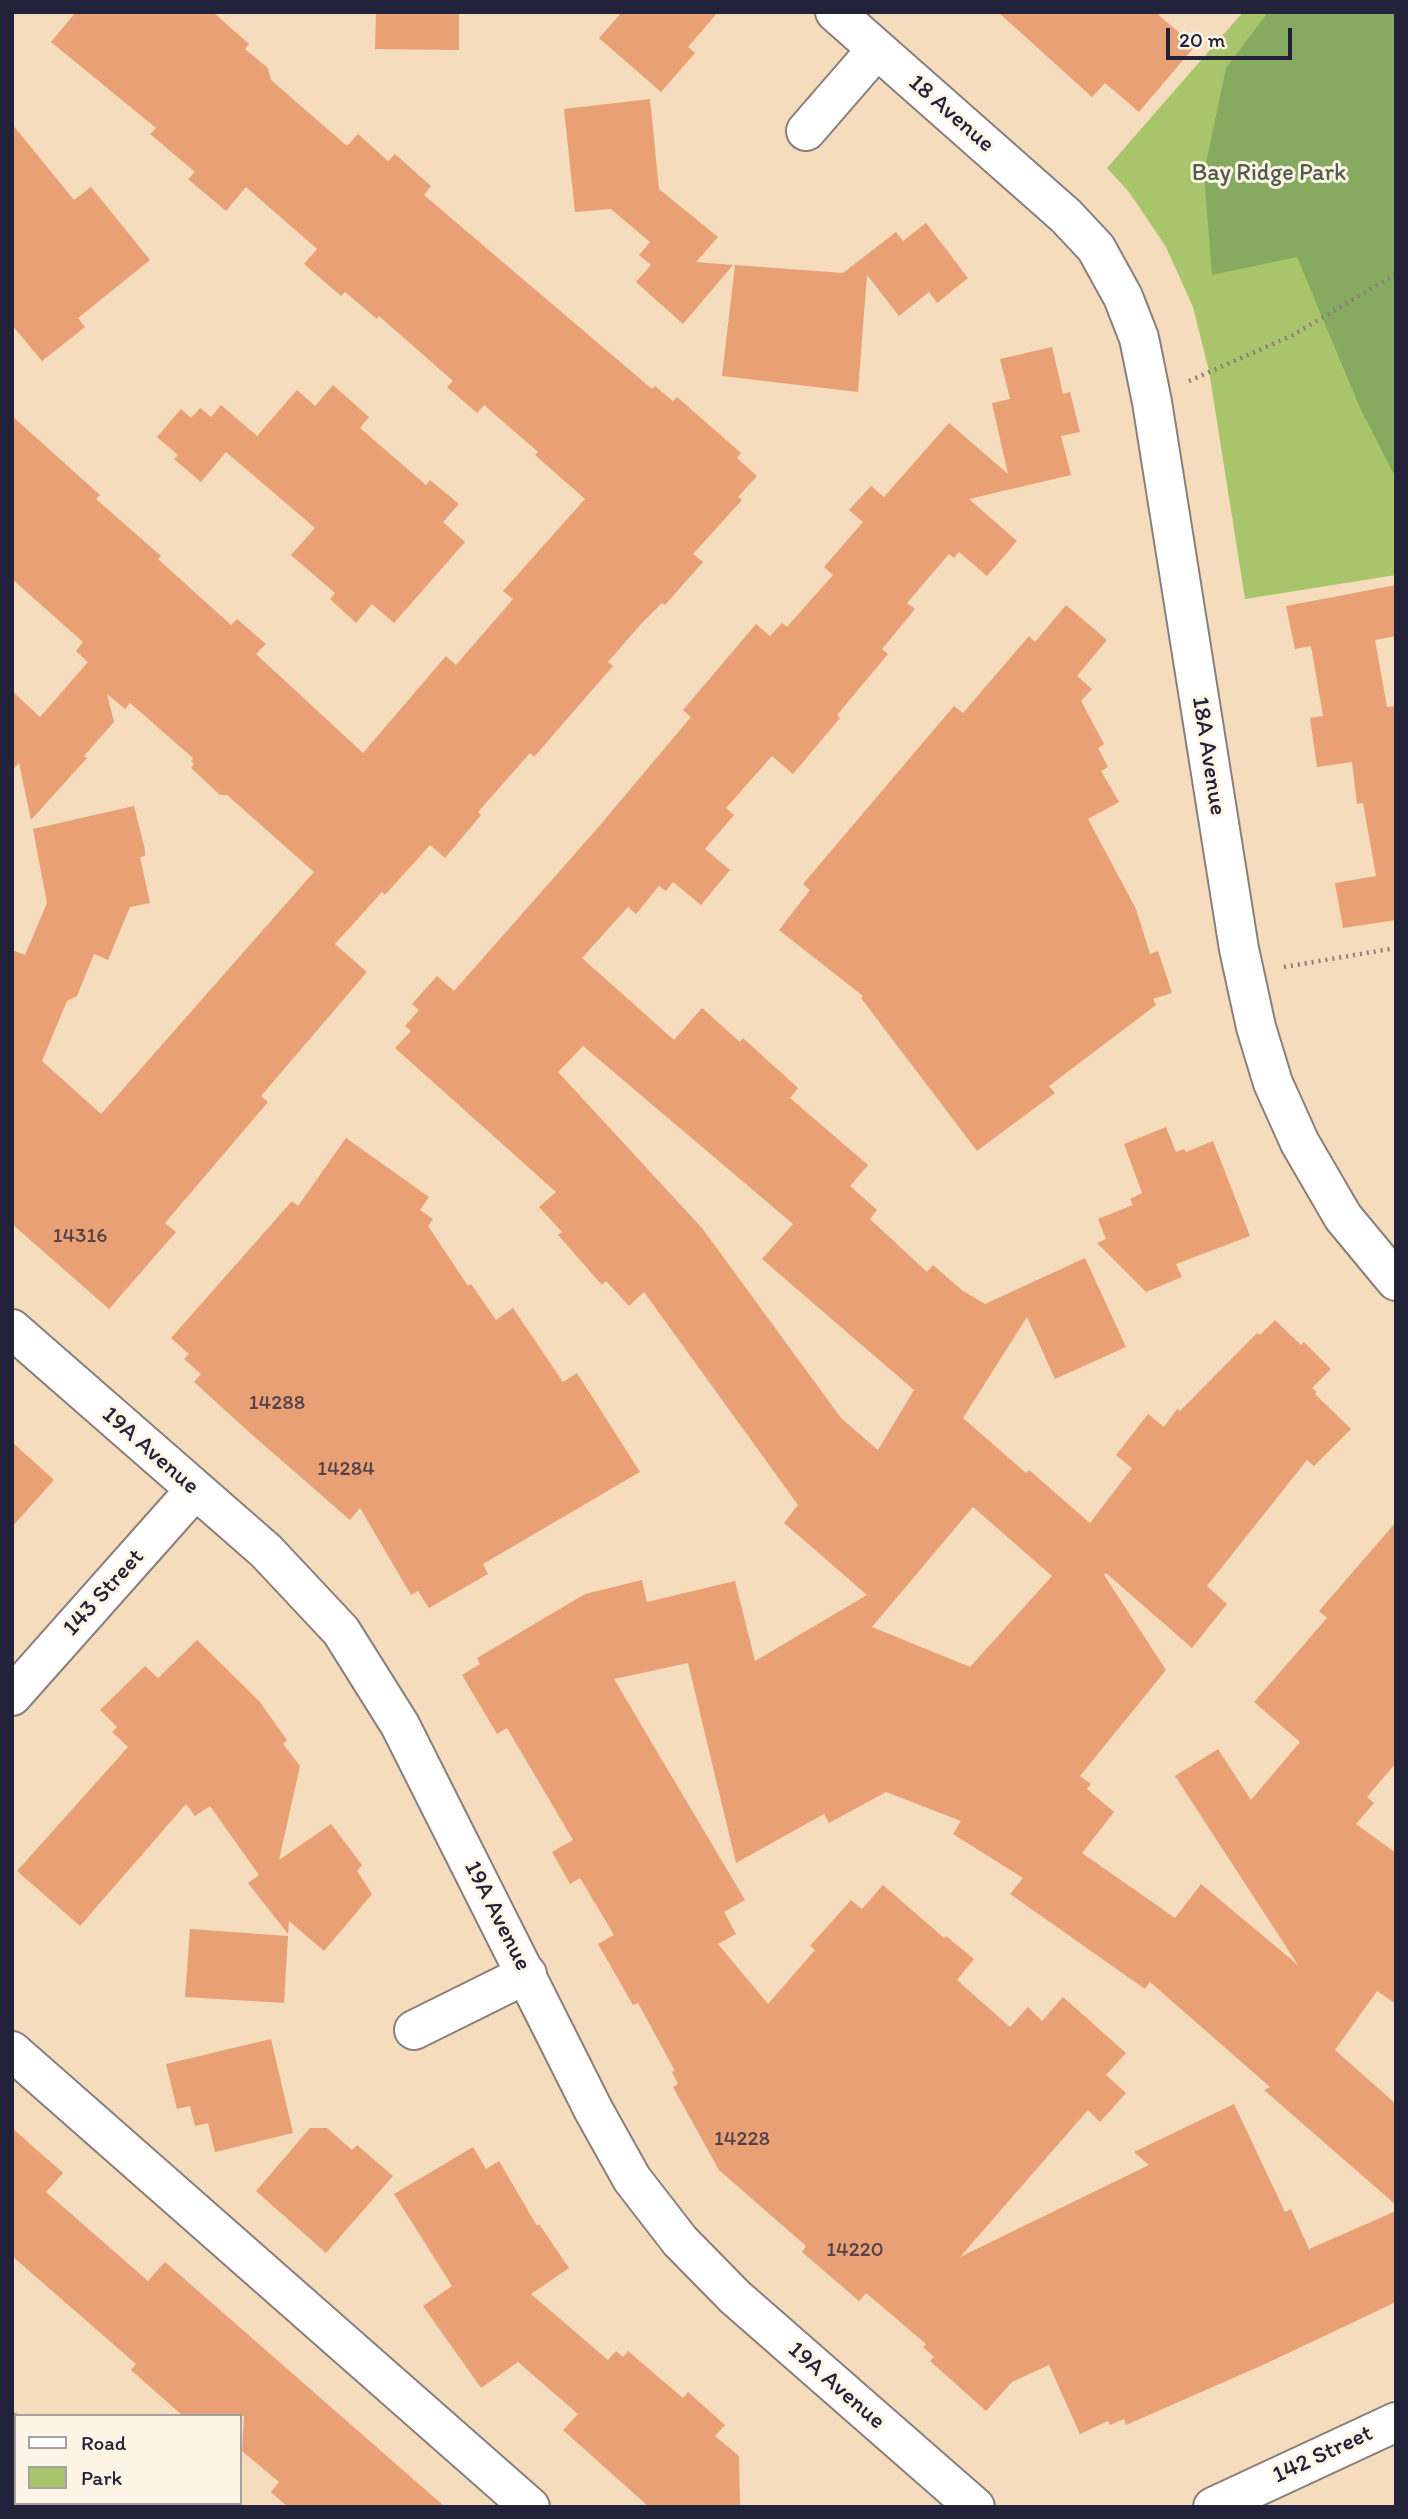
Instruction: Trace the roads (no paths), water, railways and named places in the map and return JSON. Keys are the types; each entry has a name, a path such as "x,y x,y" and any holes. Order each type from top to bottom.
{"street":[{"name":"18 Avenue","path":"835,12 1066,216"},
{"path":"806,131 877,49"},
{"name":"18A Avenue","path":"1066,216 1096,248 1123,297 1139,338 1152,402 1239,949 1269,1072 1300,1143 1343,1217 1396,1281"},
{"name":"19A Avenue","path":"12,1329 266,1551 341,1631 400,1724 594,2111 632,2179 680,2241 735,2297 975,2507"},
{"name":"143 Street","path":"12,1696 195,1490"},
{"path":"414,2030 527,1973"},
{"path":"12,2052 530,2507"},
{"name":"142 Street","path":"1213,2507 1396,2422"}],"park label":[{"name":"Bay Ridge Park","path":"1269,174"}]}
